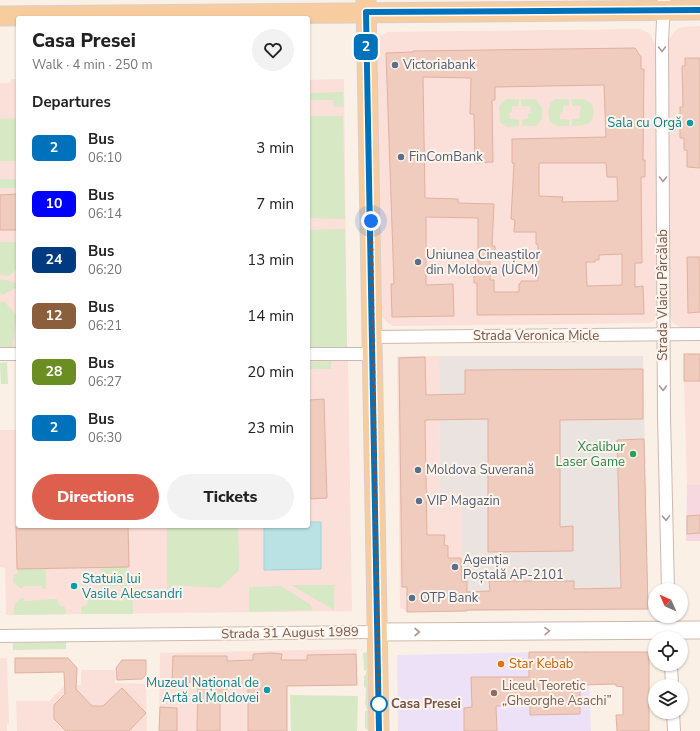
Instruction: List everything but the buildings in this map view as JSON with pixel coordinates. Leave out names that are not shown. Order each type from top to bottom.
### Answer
[{"type":"main road","points":[[0,16],[366,6],[663,5],[700,10]]},
{"type":"main road","points":[[366,6],[379,731]]},
{"type":"street","name":"Strada Vlaicu Pârcălab","points":[[663,5],[663,335],[668,583]]},
{"type":"street","name":"Strada Veronica Micle","points":[[310,354],[372,346],[700,334]]},
{"type":"street","points":[[0,354],[16,354]]},
{"type":"street","name":"Strada 31 August 1989","points":[[0,636],[669,628],[700,630]]},
{"type":"street","points":[[673,719],[674,731]]},
{"type":"shaded area","points":[[700,26],[700,327],[680,327],[672,322],[670,315],[667,47],[669,39],[677,29],[682,27]]},
{"type":"shaded area","points":[[640,29],[649,33],[656,46],[658,315],[656,320],[649,323],[393,326],[389,324],[383,318],[381,311],[378,37],[388,32]]},
{"type":"shaded area","points":[[11,79],[16,79],[16,349],[0,350],[0,83],[10,83]]},
{"type":"shaded area","points":[[344,79],[347,347],[310,347],[310,80]]},
{"type":"shaded area","points":[[700,354],[700,485],[687,485],[684,381]]},
{"type":"shaded area","points":[[397,356],[439,356],[440,492],[462,492],[462,556],[466,557],[467,611],[406,611],[400,607]]},
{"type":"shaded area","points":[[439,356],[643,356],[648,609],[467,611],[466,557],[462,556],[462,492],[440,493]]},
{"type":"shaded area","points":[[310,361],[348,361],[352,611],[6,615],[5,568],[0,567],[0,430],[16,430],[16,528],[310,528]]},
{"type":"shaded area","points":[[687,485],[700,485],[700,541],[686,541]]},
{"type":"shaded area","name":"Muzeul Național de Artă al Moldovei","points":[[357,649],[357,685],[287,686],[287,731],[159,731],[160,653]]},
{"type":"shaded area","name":"Liceul Teoretic „Gheorghe Asachi”","points":[[588,651],[591,731],[398,731],[397,655]]},
{"type":"shaded area","points":[[0,658],[7,658],[9,723],[7,724],[7,731],[0,731]]},
{"type":"shaded area","points":[[81,670],[115,670],[115,683],[146,684],[147,731],[17,731],[16,701],[49,701],[64,686],[81,685]]},
{"type":"green space","points":[[343,92],[344,106],[334,107],[333,100],[310,100],[310,93]]},
{"type":"green space","points":[[506,99],[519,99],[519,106],[512,106],[512,112],[509,113],[510,119],[519,120],[519,126],[507,127],[500,122],[499,106]]},
{"type":"green space","points":[[521,99],[536,99],[542,108],[542,119],[536,126],[522,126],[522,120],[528,119],[528,113],[531,113],[530,106],[521,106]]},
{"type":"green space","points":[[556,99],[569,99],[569,106],[563,106],[563,112],[560,113],[560,119],[569,119],[569,126],[558,126],[550,122],[550,106]]},
{"type":"green space","points":[[572,99],[584,99],[592,104],[593,115],[590,122],[583,125],[572,126],[572,119],[579,119],[581,106],[572,106]]},
{"type":"green space","points":[[310,116],[343,116],[345,219],[310,218]]},
{"type":"green space","points":[[16,118],[16,161],[0,161],[0,119]]},
{"type":"green space","points":[[0,179],[16,179],[16,188],[0,188]]},
{"type":"green space","points":[[345,229],[347,347],[310,349],[310,230]]},
{"type":"green space","points":[[0,242],[16,242],[16,269],[9,276],[0,274]]},
{"type":"green space","points":[[0,279],[16,283],[16,288],[2,295],[0,292]]},
{"type":"green space","points":[[4,301],[16,315],[12,349],[0,350],[0,303]]},
{"type":"green space","points":[[331,361],[331,369],[310,369],[310,362]]},
{"type":"green space","points":[[7,362],[8,384],[1,384],[0,363]]},
{"type":"green space","points":[[167,528],[238,528],[239,570],[220,588],[173,585],[173,588],[167,588]]},
{"type":"green space","points":[[100,567],[127,567],[127,572],[133,573],[134,580],[126,588],[123,588],[122,586],[105,586],[105,588],[101,588]]},
{"type":"green space","points":[[46,568],[46,589],[42,589],[42,586],[24,586],[21,589],[13,582],[14,574],[18,574],[18,569]]},
{"type":"green space","points":[[291,585],[334,585],[334,610]]},
{"type":"green space","points":[[281,586],[311,605],[312,610],[249,612],[249,587]]},
{"type":"green space","points":[[123,597],[133,597],[133,614],[81,614],[81,607],[87,605],[89,599],[123,601]]},
{"type":"green space","points":[[21,598],[24,598],[24,601],[57,599],[59,605],[65,607],[66,614],[14,615],[14,605]]},
{"type":"green space","points":[[66,642],[66,649],[13,650],[13,643]]},
{"type":"green space","points":[[367,652],[369,731],[365,728],[365,711],[367,711],[365,705],[366,688],[364,687],[364,676],[366,675],[366,670],[364,670],[363,653]]},
{"type":"green space","points":[[290,695],[358,696],[357,731],[291,731]]},
{"type":"water","points":[[310,522],[321,522],[321,569],[264,570],[264,528],[310,528]]},
{"type":"bus line","name":"2","points":[[379,731],[371,221],[366,12],[700,10]]},
{"type":"place","name":"Victoriabank","points":[[395,65]]},
{"type":"place","name":"Sala cu Orgă","points":[[690,123]]},
{"type":"place","name":"FinComBank","points":[[401,157]]},
{"type":"place","name":"Uniunea Cineaștilor din Moldova (UCM)","points":[[418,262]]},
{"type":"place","name":"Xcalibur Laser Game","points":[[633,454]]},
{"type":"place","name":"Moldova Suverană","points":[[418,470]]},
{"type":"place","name":"VIP Magazin","points":[[419,501]]},
{"type":"place","name":"Agenția Poștală AP-2101","points":[[455,567]]},
{"type":"place","name":"Statuia lui Vasile Alecsandri","points":[[74,586]]},
{"type":"place","name":"OTP Bank","points":[[412,598]]},
{"type":"place","name":"Star Kebab","points":[[501,664]]},
{"type":"place","name":"Muzeul Național de Artă al Moldovei","points":[[267,690]]},
{"type":"place","name":"Liceul Teoretic „Gheorghe Asachi”","points":[[494,693]]},
{"type":"place","name":"Casa Presei","points":[[379,704]]},
{"type":"route","points":[[371,221],[379,704]]}]
